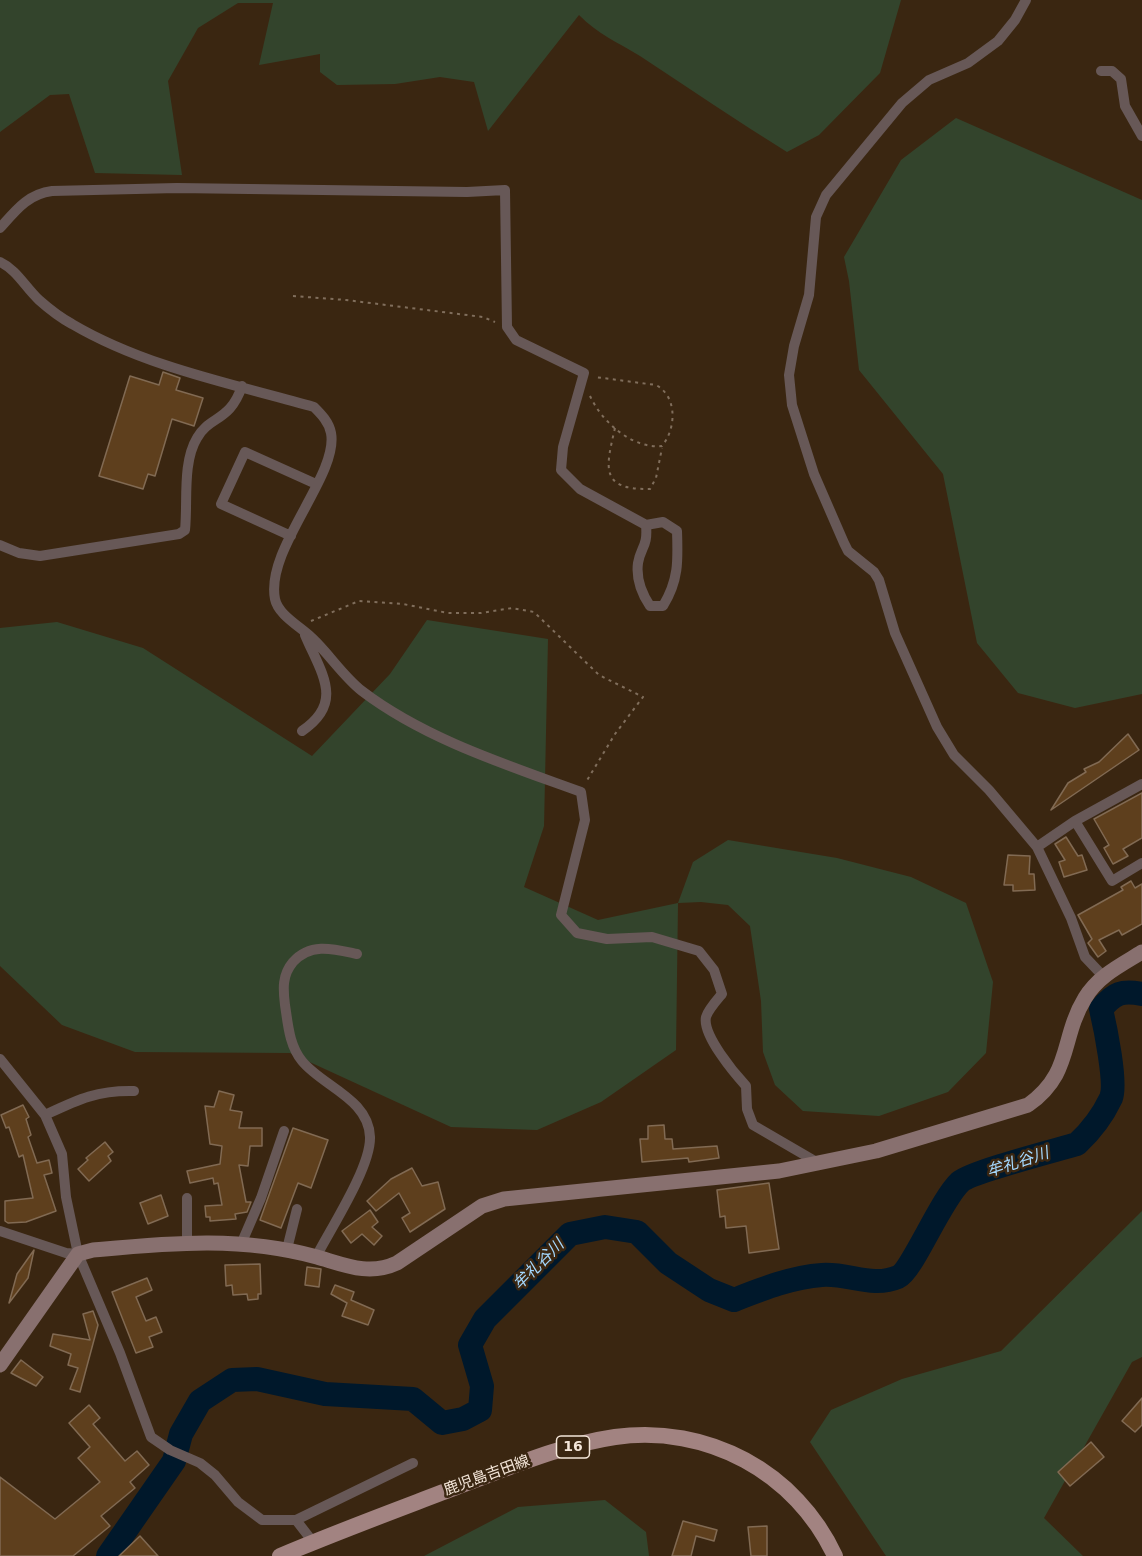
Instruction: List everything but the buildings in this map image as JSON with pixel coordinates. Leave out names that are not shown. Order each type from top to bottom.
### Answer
[{"type":"main road","name":"鹿児島吉田線","points":[[280,1556],[544,1455],[614,1437],[648,1434],[669,1435],[700,1442],[743,1457],[759,1467],[804,1507],[824,1533],[835,1556]]},
{"type":"street","points":[[1026,0],[1015,20],[998,41],[968,63],[929,80],[902,103],[826,195],[816,217],[809,295],[794,346],[789,375],[792,405],[836,527],[848,551],[874,572],[879,580],[895,633],[937,727],[954,755],[989,790],[1037,847],[1071,918],[1085,957],[1103,976]]},
{"type":"street","points":[[1101,71],[1112,71],[1121,79],[1125,106],[1142,136]]},
{"type":"street","points":[[0,228],[20,204],[37,193],[52,191],[177,188],[467,192],[505,190],[507,327],[516,340],[584,373],[563,447],[561,470],[580,489],[646,525],[663,522],[677,531],[678,561],[674,589],[663,606],[650,606],[641,593],[638,563],[648,541],[646,525]]},
{"type":"street","points":[[0,262],[11,267],[39,300],[70,324],[118,348],[314,406],[326,419],[332,434],[327,460],[291,536],[274,582],[275,600],[282,612],[301,628],[363,691],[418,726],[581,792],[585,820],[561,915],[577,933],[607,939],[652,937],[699,951],[714,970],[722,994],[706,1016],[706,1029],[732,1071],[746,1086],[747,1109],[753,1125],[820,1164]]},
{"type":"street","points":[[0,545],[19,553],[40,556],[179,534],[185,530],[188,470],[196,439],[203,430],[229,412],[237,401],[242,386]]},
{"type":"street","points":[[291,536],[220,504],[245,452],[316,483]]},
{"type":"street","points":[[301,628],[326,686],[327,702],[324,712],[302,731]]},
{"type":"street","points":[[1037,847],[1076,821],[1142,784]]},
{"type":"street","points":[[1076,821],[1112,881],[1142,863]]},
{"type":"street","points":[[316,1257],[366,1161],[370,1137],[368,1124],[360,1111],[303,1062],[292,1045],[283,990],[286,970],[310,950],[329,948],[357,954]]},
{"type":"street","points":[[0,1231],[66,1253],[78,1254],[93,1250],[187,1242],[242,1242],[286,1249],[357,1269],[384,1269],[397,1263],[482,1206],[504,1198],[779,1171],[876,1151],[1028,1105],[1044,1093],[1060,1070],[1076,1014],[1085,997],[1103,976],[1142,952]]},
{"type":"street","points":[[0,1059],[45,1115],[62,1154],[66,1197],[78,1254],[120,1353],[151,1437],[215,1474],[238,1502],[262,1520],[296,1520],[413,1463]]},
{"type":"street","points":[[45,1115],[89,1094],[110,1090],[134,1091]]},
{"type":"street","points":[[242,1242],[261,1198],[284,1131]]},
{"type":"street","points":[[187,1198],[187,1242]]},
{"type":"street","points":[[286,1249],[297,1209]]},
{"type":"street","points":[[0,1365],[78,1254]]},
{"type":"street","points":[[296,1520],[313,1542]]},
{"type":"path","points":[[293,296],[346,300],[483,317],[507,327]]},
{"type":"path","points":[[584,373],[596,377],[656,385],[664,390],[672,403],[669,437],[662,446],[656,478],[650,489],[620,486],[610,477],[606,465],[615,428]]},
{"type":"path","points":[[580,384],[598,412],[615,428],[636,441],[653,447],[662,446]]},
{"type":"path","points":[[301,628],[359,601],[403,604],[448,613],[481,613],[512,608],[534,612],[599,675],[643,697],[600,756],[581,792]]},
{"type":"green space","points":[[0,0],[901,0],[880,73],[819,135],[787,152],[601,33],[579,15],[488,131],[474,82],[440,77],[395,84],[337,85],[320,72],[320,54],[259,65],[273,3],[238,3],[198,28],[168,81],[182,175],[95,173],[69,94],[50,95],[0,132]]},
{"type":"green space","points":[[956,118],[1142,200],[1142,694],[1075,708],[1018,693],[977,643],[943,474],[859,370],[844,257],[901,160]]},
{"type":"green space","points":[[427,620],[548,639],[544,826],[524,887],[598,920],[678,903],[676,1050],[601,1102],[537,1130],[451,1127],[290,1053],[135,1052],[62,1025],[0,966],[0,628],[57,622],[143,648],[312,756],[390,674]]},
{"type":"green space","points":[[728,840],[837,858],[911,877],[966,903],[993,982],[986,1053],[948,1092],[879,1116],[803,1111],[775,1085],[763,1052],[761,1001],[750,926],[728,905],[701,902],[678,903],[693,862]]},
{"type":"green space","points":[[1142,1211],[1142,1357],[1132,1362],[1044,1518],[1083,1556],[886,1556],[810,1442],[831,1410],[902,1379],[1001,1351]]},
{"type":"green space","points":[[605,1500],[646,1532],[649,1556],[424,1556],[518,1507]]},
{"type":"waterway","name":"牟礼谷川","points":[[108,1556],[174,1461],[181,1434],[200,1401],[232,1380],[257,1379],[325,1394],[413,1399],[442,1423],[463,1419],[480,1410],[482,1386],[470,1345],[485,1319],[570,1234],[605,1227],[637,1232],[668,1263],[709,1290],[734,1300],[777,1284],[811,1276],[832,1275],[870,1281],[898,1277],[911,1262],[944,1204],[960,1182],[997,1167],[1077,1144],[1087,1134],[1104,1111],[1112,1091],[1110,1055],[1101,1009],[1110,999],[1119,994],[1129,992],[1142,994]]}]
